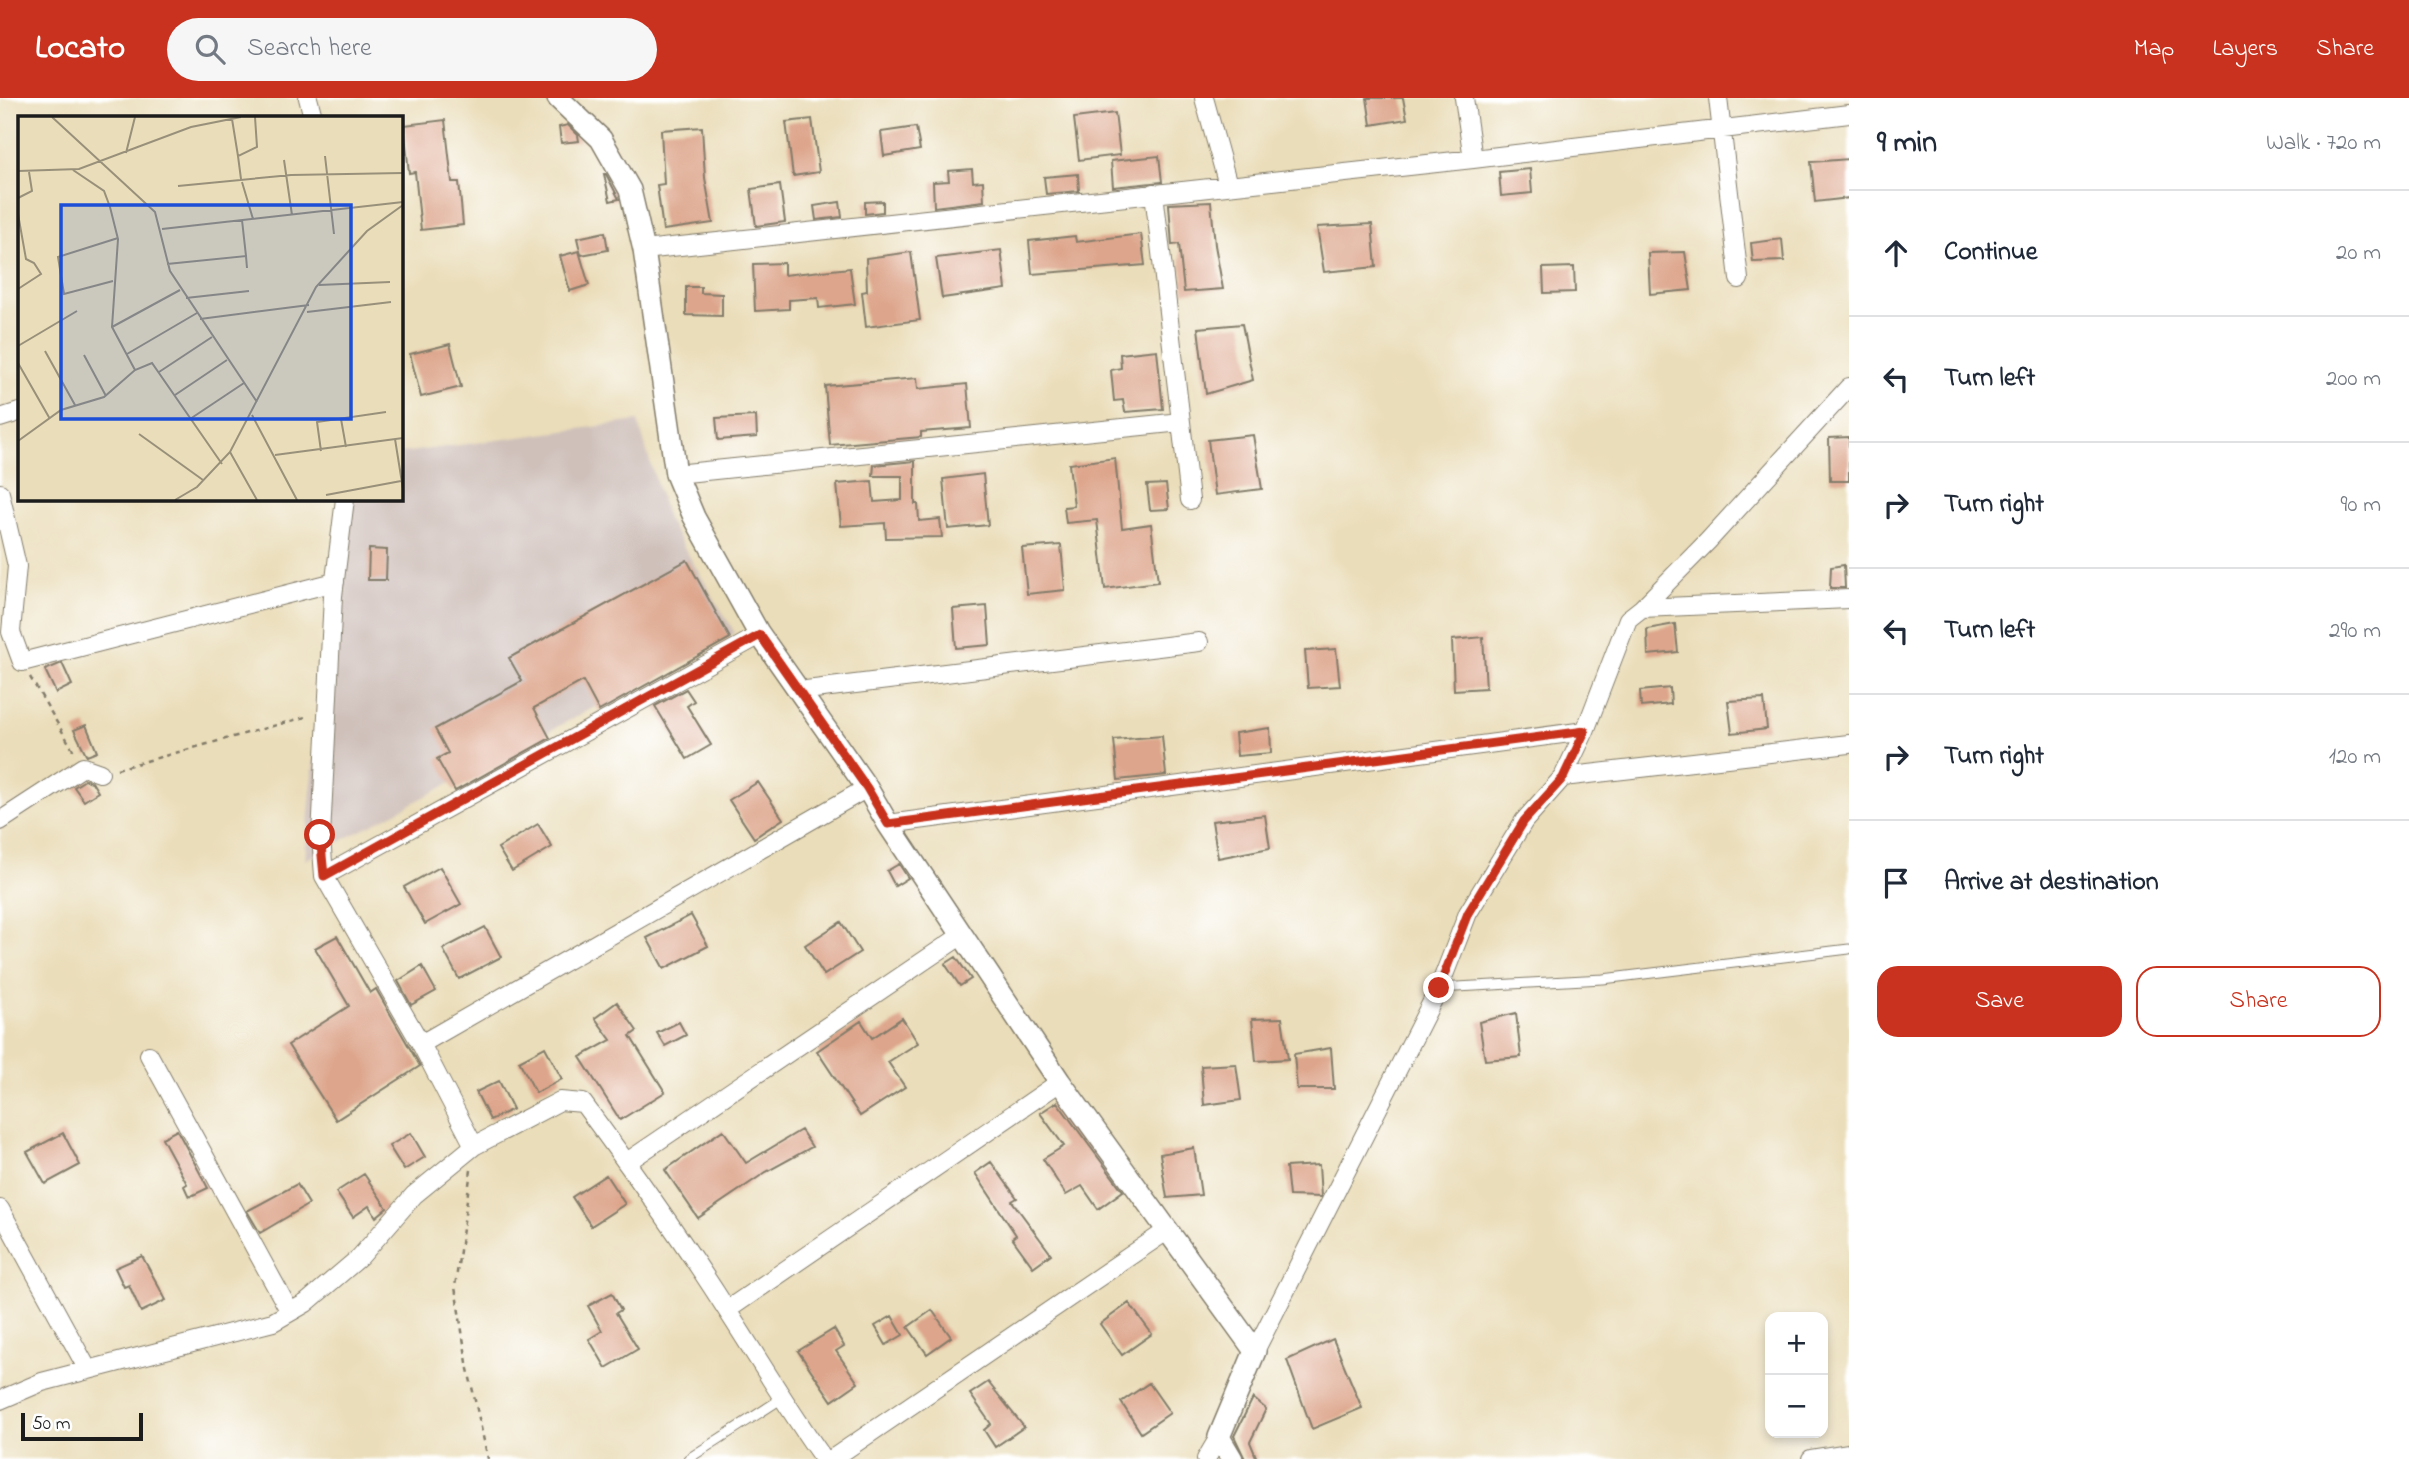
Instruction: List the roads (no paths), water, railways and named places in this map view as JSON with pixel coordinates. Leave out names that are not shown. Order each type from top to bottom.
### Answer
[{"type":"street","points":[[308,98],[313,116]]},
{"type":"street","points":[[558,98],[601,139],[630,190],[644,250],[676,474],[694,517],[760,635],[867,788],[888,824],[1060,1082],[1255,1351]]},
{"type":"street","points":[[1204,98],[1228,185]]},
{"type":"street","points":[[1464,98],[1473,159]]},
{"type":"street","points":[[1718,98],[1739,279]]},
{"type":"street","points":[[644,250],[1473,159],[1849,114]]},
{"type":"street","points":[[1154,193],[1190,500]]},
{"type":"street","points":[[1206,1459],[1219,1437],[1255,1351],[1439,988],[1468,913],[1524,821],[1563,778],[1585,731],[1628,619],[1642,608],[1849,387]]},
{"type":"street","points":[[0,418],[18,412]]},
{"type":"street","points":[[676,474],[1181,422]]},
{"type":"street","points":[[1,497],[17,566],[11,632],[22,662],[335,582]]},
{"type":"street","points":[[345,500],[335,582],[320,835],[324,876],[421,1044],[474,1146]]},
{"type":"street","points":[[1642,608],[1849,599]]},
{"type":"street","points":[[324,876],[760,635]]},
{"type":"street","points":[[798,691],[1199,642]]},
{"type":"street","points":[[888,824],[1585,731]]},
{"type":"street","points":[[1563,778],[1849,744]]},
{"type":"street","points":[[0,821],[91,770]]},
{"type":"street","points":[[421,1044],[867,788]]},
{"type":"street","points":[[626,1162],[962,935]]},
{"type":"street","points":[[149,1055],[290,1312]]},
{"type":"street","points":[[727,1310],[1060,1082]]},
{"type":"street","points":[[0,1400],[42,1382],[273,1322],[306,1303],[360,1257],[414,1195],[474,1146],[561,1101],[583,1103],[727,1310],[781,1399],[824,1459]]},
{"type":"street","points":[[0,1209],[88,1370]]},
{"type":"street","points":[[832,1459],[1168,1230]]},
{"type":"street","points":[[1219,1437],[1232,1459]]},
{"type":"street","points":[[1811,1459],[1849,1453]]},
{"type":"lane","points":[[1439,988],[1603,979],[1849,949]]},
{"type":"lane","points":[[688,1459],[781,1399]]}]
